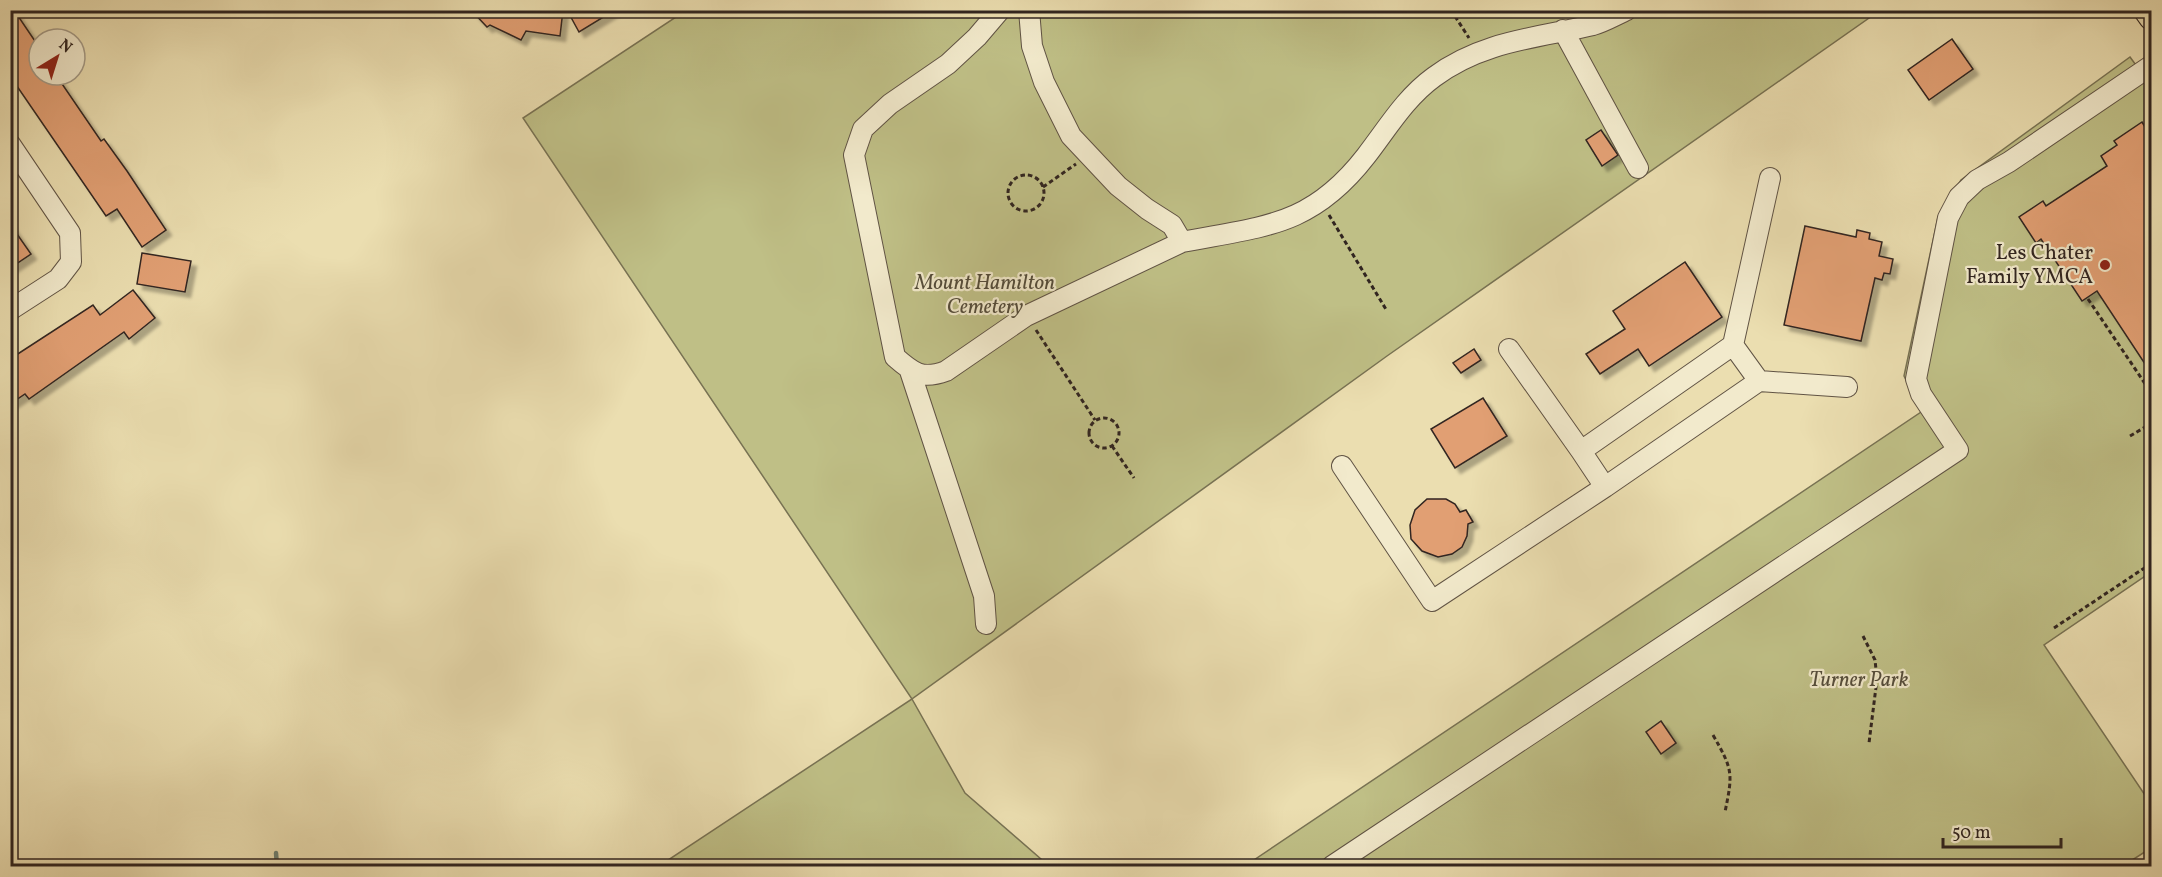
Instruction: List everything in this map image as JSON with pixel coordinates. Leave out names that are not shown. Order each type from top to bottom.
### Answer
[{"type":"main road","points":[[2147,10],[2151,17]]},
{"type":"street","points":[[986,624],[984,596],[910,371],[895,357],[854,155],[863,129],[891,104],[948,64],[977,37],[1000,10]]},
{"type":"street","points":[[1029,10],[1032,46],[1044,82],[1071,136],[1125,192],[1172,225],[1182,242]]},
{"type":"street","points":[[910,371],[931,376],[946,371],[1026,316],[1182,242],[1284,222],[1321,203],[1352,175],[1394,116],[1434,77],[1478,52],[1501,43],[1595,24],[1627,10]]},
{"type":"street","points":[[1563,30],[1638,168]]},
{"type":"street","points":[[1332,867],[1958,450],[1921,394],[1916,379],[1952,211],[1959,197],[1977,180],[2009,162],[2151,65]]},
{"type":"street","points":[[10,144],[70,233],[71,262],[58,279],[10,310]]},
{"type":"street","points":[[1581,452],[1733,345],[1770,178]]},
{"type":"street","points":[[1733,345],[1759,381]]},
{"type":"street","points":[[1509,349],[1605,487]]},
{"type":"street","points":[[1342,466],[1432,601],[1605,487],[1759,381],[1846,387]]},
{"type":"path","points":[[1451,10],[1478,52]]},
{"type":"path","points":[[1043,187],[1087,155]]},
{"type":"path","points":[[1020,176],[1036,178],[1043,187],[1043,199],[1035,209],[1023,211],[1012,205],[1009,200],[1008,188],[1020,176]]},
{"type":"path","points":[[1321,203],[1387,311]]},
{"type":"path","points":[[2088,298],[2151,394]]},
{"type":"path","points":[[1026,316],[1095,420]]},
{"type":"path","points":[[1105,418],[1117,425],[1120,434],[1113,446],[1102,449],[1090,440],[1089,429],[1095,420],[1105,418]]},
{"type":"path","points":[[2130,436],[2151,423]]},
{"type":"path","points":[[1113,446],[1134,477]]},
{"type":"path","points":[[2054,628],[2151,565]]},
{"type":"path","points":[[1863,636],[1875,660],[1877,679],[1869,743]]},
{"type":"path","points":[[1713,735],[1729,762],[1732,777],[1725,812]]},
{"type":"green space","name":"Mount Hamilton Cemetery","points":[[685,11],[1879,11],[1387,356],[912,699],[523,118]]},
{"type":"green space","name":"Turner Park","points":[[2130,57],[2152,87],[2151,572],[2044,645],[2151,804],[2151,848],[2123,866],[1245,866],[1921,412],[1904,376],[1938,217],[1961,180]]},
{"type":"green space","points":[[912,699],[965,793],[1049,866],[659,866]]},
{"type":"building","points":[[10,10],[14,10],[27,29],[27,87],[64,87],[101,141],[104,139],[127,171],[166,230],[142,247],[117,209],[106,216],[10,76]]},
{"type":"building","points":[[471,10],[563,10],[560,36],[526,31],[521,40],[490,25],[487,27]]},
{"type":"building","points":[[567,10],[615,10],[579,32]]},
{"type":"building","points":[[1952,39],[1973,69],[1929,100],[1908,70]]},
{"type":"building","name":"Les Chater Family YMCA","points":[[2142,122],[2151,137],[2147,140],[2151,148],[2151,373],[2097,291],[2082,301],[2041,239],[2036,243],[2019,217],[2043,201],[2046,206],[2107,166],[2101,156],[2117,145],[2114,141]]},
{"type":"building","points":[[1601,130],[1618,155],[1602,166],[1586,140]]},
{"type":"building","points":[[10,224],[31,254],[10,268]]},
{"type":"building","points":[[1805,226],[1856,237],[1857,230],[1870,233],[1869,239],[1882,242],[1879,256],[1893,259],[1890,274],[1884,273],[1882,280],[1875,278],[1861,341],[1784,325]]},
{"type":"building","points":[[142,253],[191,261],[185,292],[137,284]]},
{"type":"building","points":[[1685,262],[1722,317],[1649,366],[1638,349],[1600,374],[1586,354],[1625,329],[1613,311]]},
{"type":"building","points":[[133,290],[155,318],[129,339],[124,332],[29,399],[25,394],[10,404],[10,359],[93,305],[100,315]]},
{"type":"building","points":[[1474,349],[1481,360],[1461,373],[1453,363]]},
{"type":"building","points":[[1483,398],[1507,436],[1455,468],[1431,429]]},
{"type":"building","points":[[1427,499],[1446,499],[1455,504],[1460,512],[1466,510],[1473,522],[1468,524],[1467,536],[1462,547],[1452,554],[1438,557],[1422,551],[1411,539],[1410,525],[1415,510]]},
{"type":"building","points":[[1661,721],[1676,743],[1661,754],[1646,732]]},
{"type":"waterway","points":[[276,853],[277,866]]},
{"type":"place","name":"Les Chater Family YMCA","points":[[2105,265]]}]
